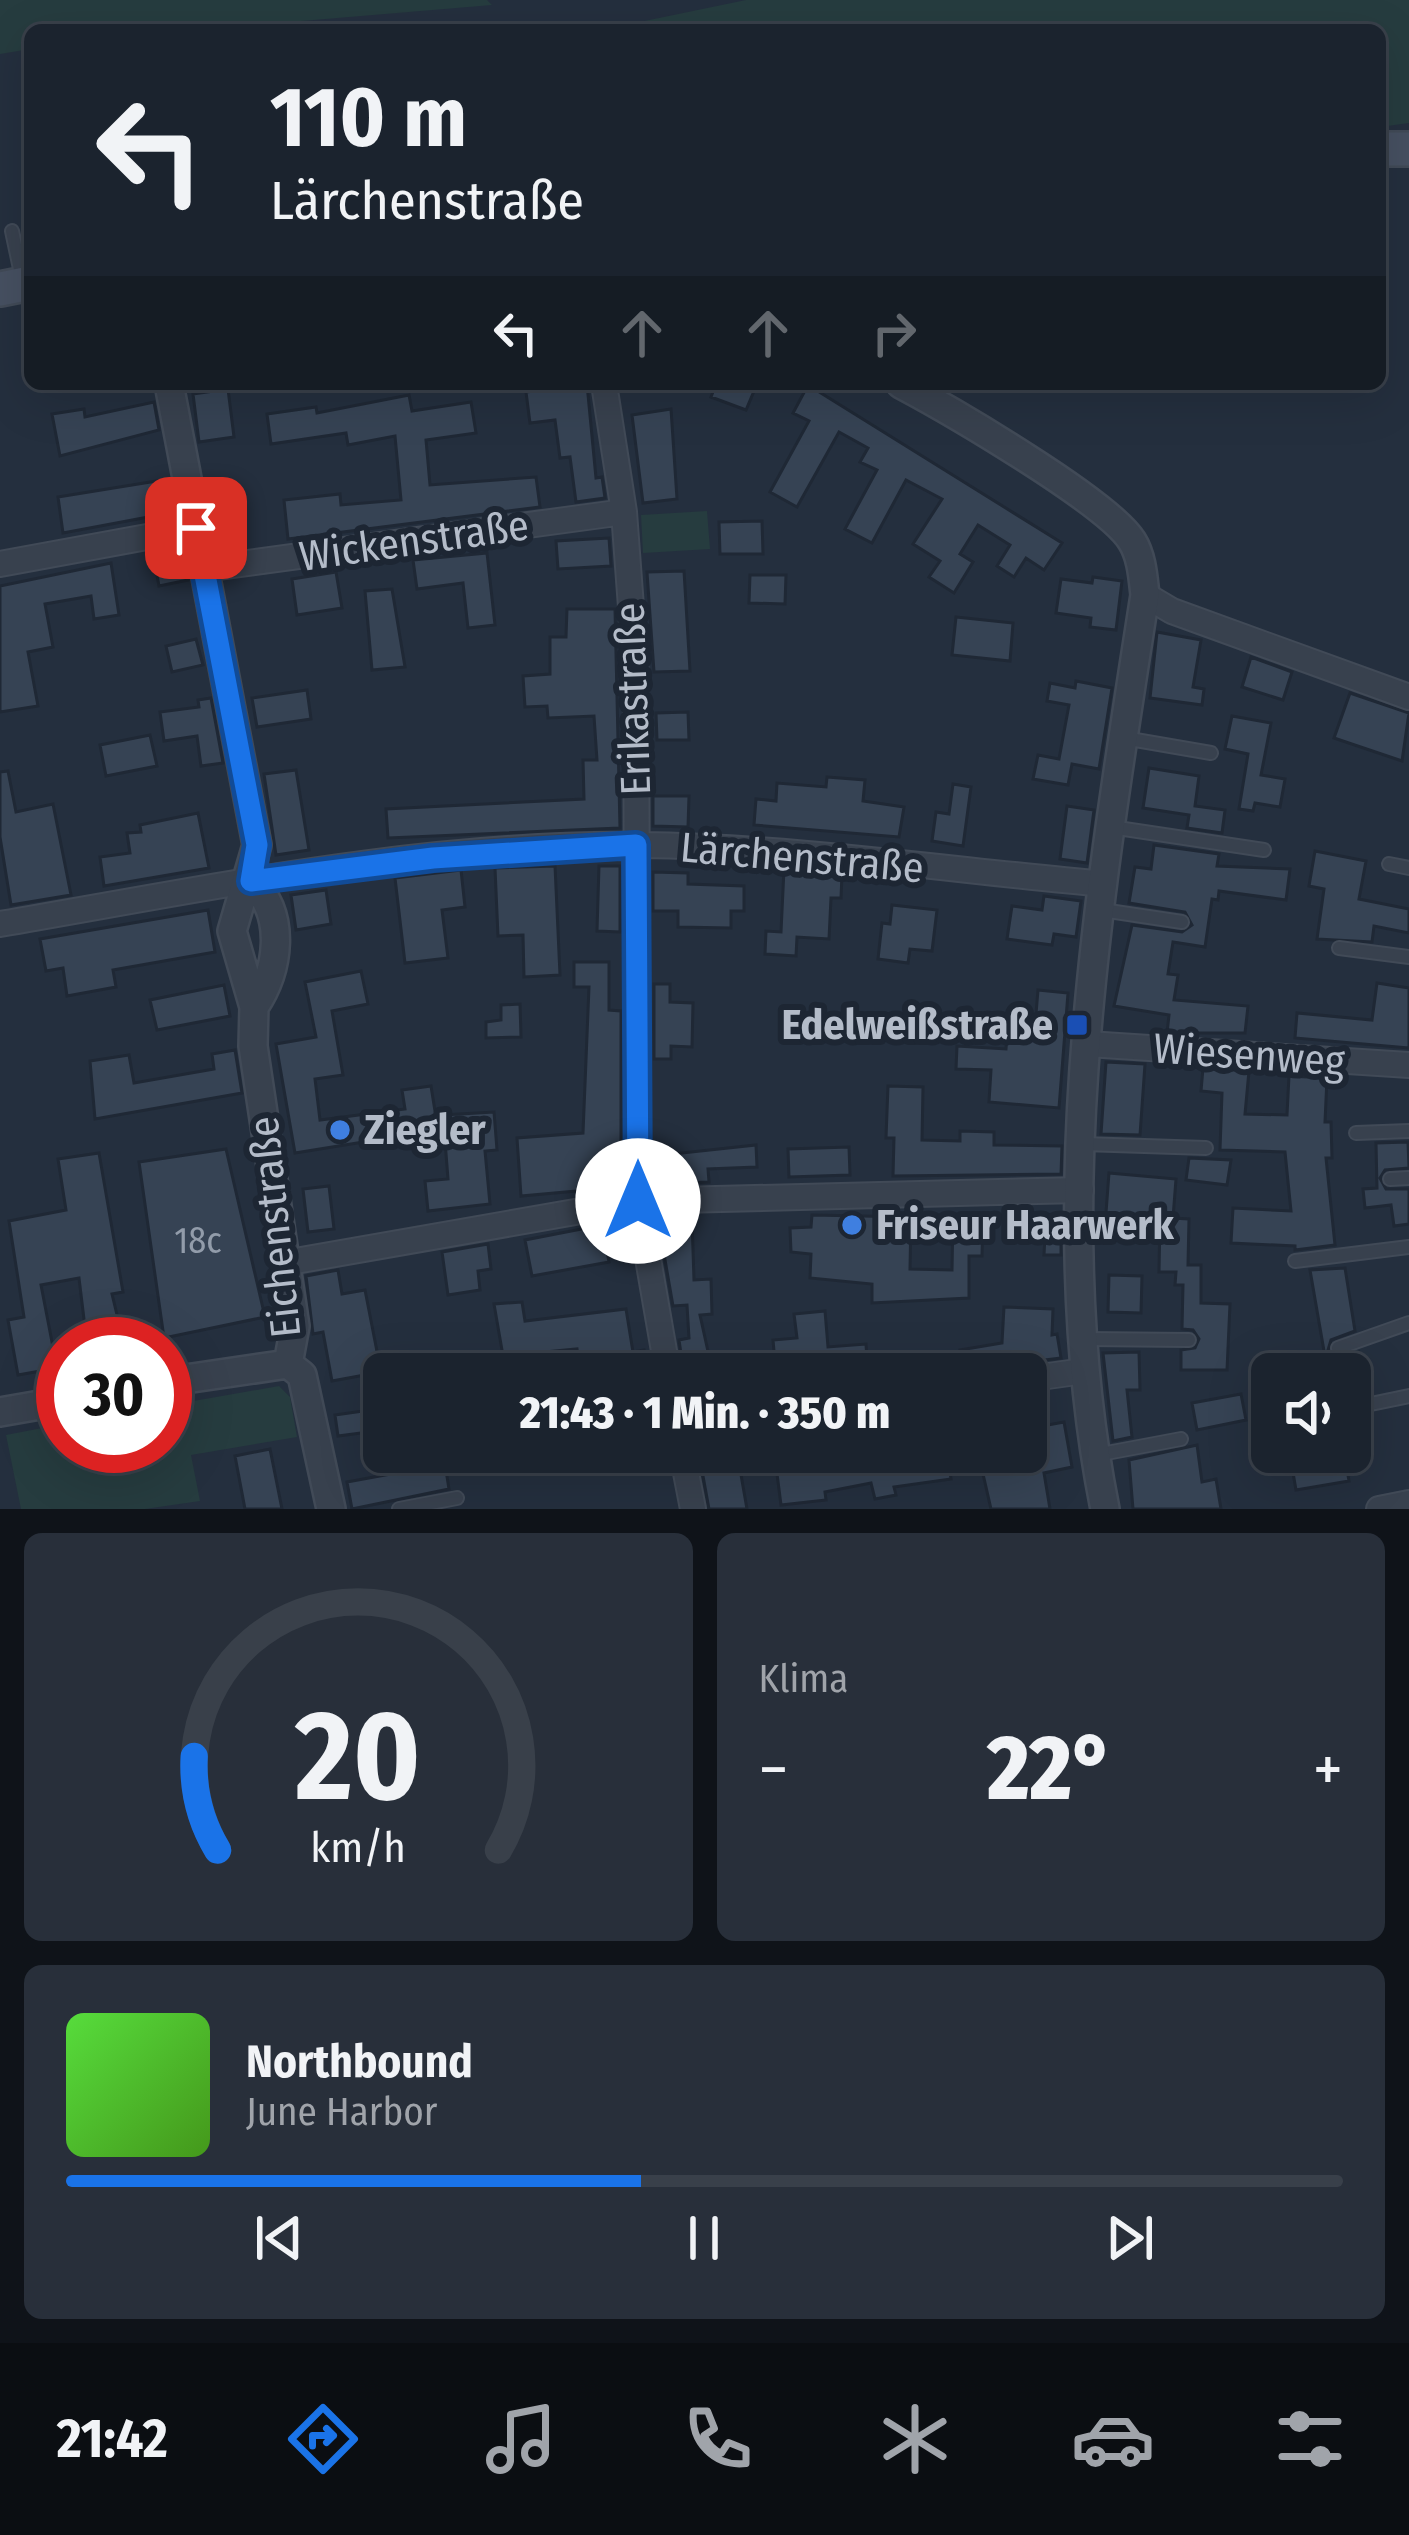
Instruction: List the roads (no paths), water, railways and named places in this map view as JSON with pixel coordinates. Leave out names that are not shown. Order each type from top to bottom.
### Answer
[{"type":"street","name":"Eichenstraße","points":[[170,390],[257,845],[251,881],[238,898],[232,932],[254,1007],[253,1046],[295,1326],[288,1364],[302,1375],[332,1509]]},
{"type":"street","name":"Erikastraße","points":[[605,390],[624,512],[636,672],[638,1201],[664,1353]]},
{"type":"street","points":[[912,390],[1028,460],[1131,539],[1145,596],[1103,897],[1083,1144],[1084,1371],[1105,1509]]},
{"type":"street","name":"Wickenstraße","points":[[204,569],[624,512]]},
{"type":"street","points":[[0,564],[196,528]]},
{"type":"street","points":[[1145,596],[1172,611],[1409,697]]},
{"type":"street","name":"Lärchenstraße","points":[[0,921],[433,858],[636,845],[1103,897]]},
{"type":"street","name":"Eichenstraße","points":[[251,881],[273,912],[275,951],[269,984],[254,1007]]},
{"type":"street","name":"Wiesenweg","points":[[1088,1044],[1409,1065]]},
{"type":"street","points":[[284,1263],[638,1201],[1081,1190]]},
{"type":"street","points":[[192,1378],[288,1364]]},
{"type":"street","points":[[1047,1376],[1084,1371]]},
{"type":"street","points":[[0,1412],[36,1406]]},
{"type":"street","points":[[686,1473],[693,1509]]},
{"type":"street","points":[[1379,1509],[1409,1503]]},
{"type":"lane","points":[[12,231],[18,286]]},
{"type":"lane","points":[[1123,738],[1211,753]]},
{"type":"lane","points":[[1111,827],[1264,850]]},
{"type":"lane","points":[[1389,864],[1409,868]]},
{"type":"lane","points":[[1103,897],[1182,922]]},
{"type":"lane","points":[[1339,948],[1409,957]]},
{"type":"lane","points":[[1356,1133],[1409,1131]]},
{"type":"lane","points":[[1083,1144],[1206,1148]]},
{"type":"lane","points":[[1390,1179],[1409,1178]]},
{"type":"lane","points":[[1295,1261],[1409,1246]]},
{"type":"lane","points":[[1338,1348],[1409,1323]]},
{"type":"lane","points":[[1084,1339],[1190,1340]]},
{"type":"lane","points":[[1371,1404],[1409,1396]]},
{"type":"lane","points":[[1095,1455],[1181,1439]]},
{"type":"lane","points":[[399,1509],[457,1498]]},
{"type":"place","name":"Edelweißstraße","points":[[1077,1025]]},
{"type":"place","name":"Ziegler","points":[[340,1130]]},
{"type":"place","name":"Friseur Haarwerk","points":[[852,1225]]}]
